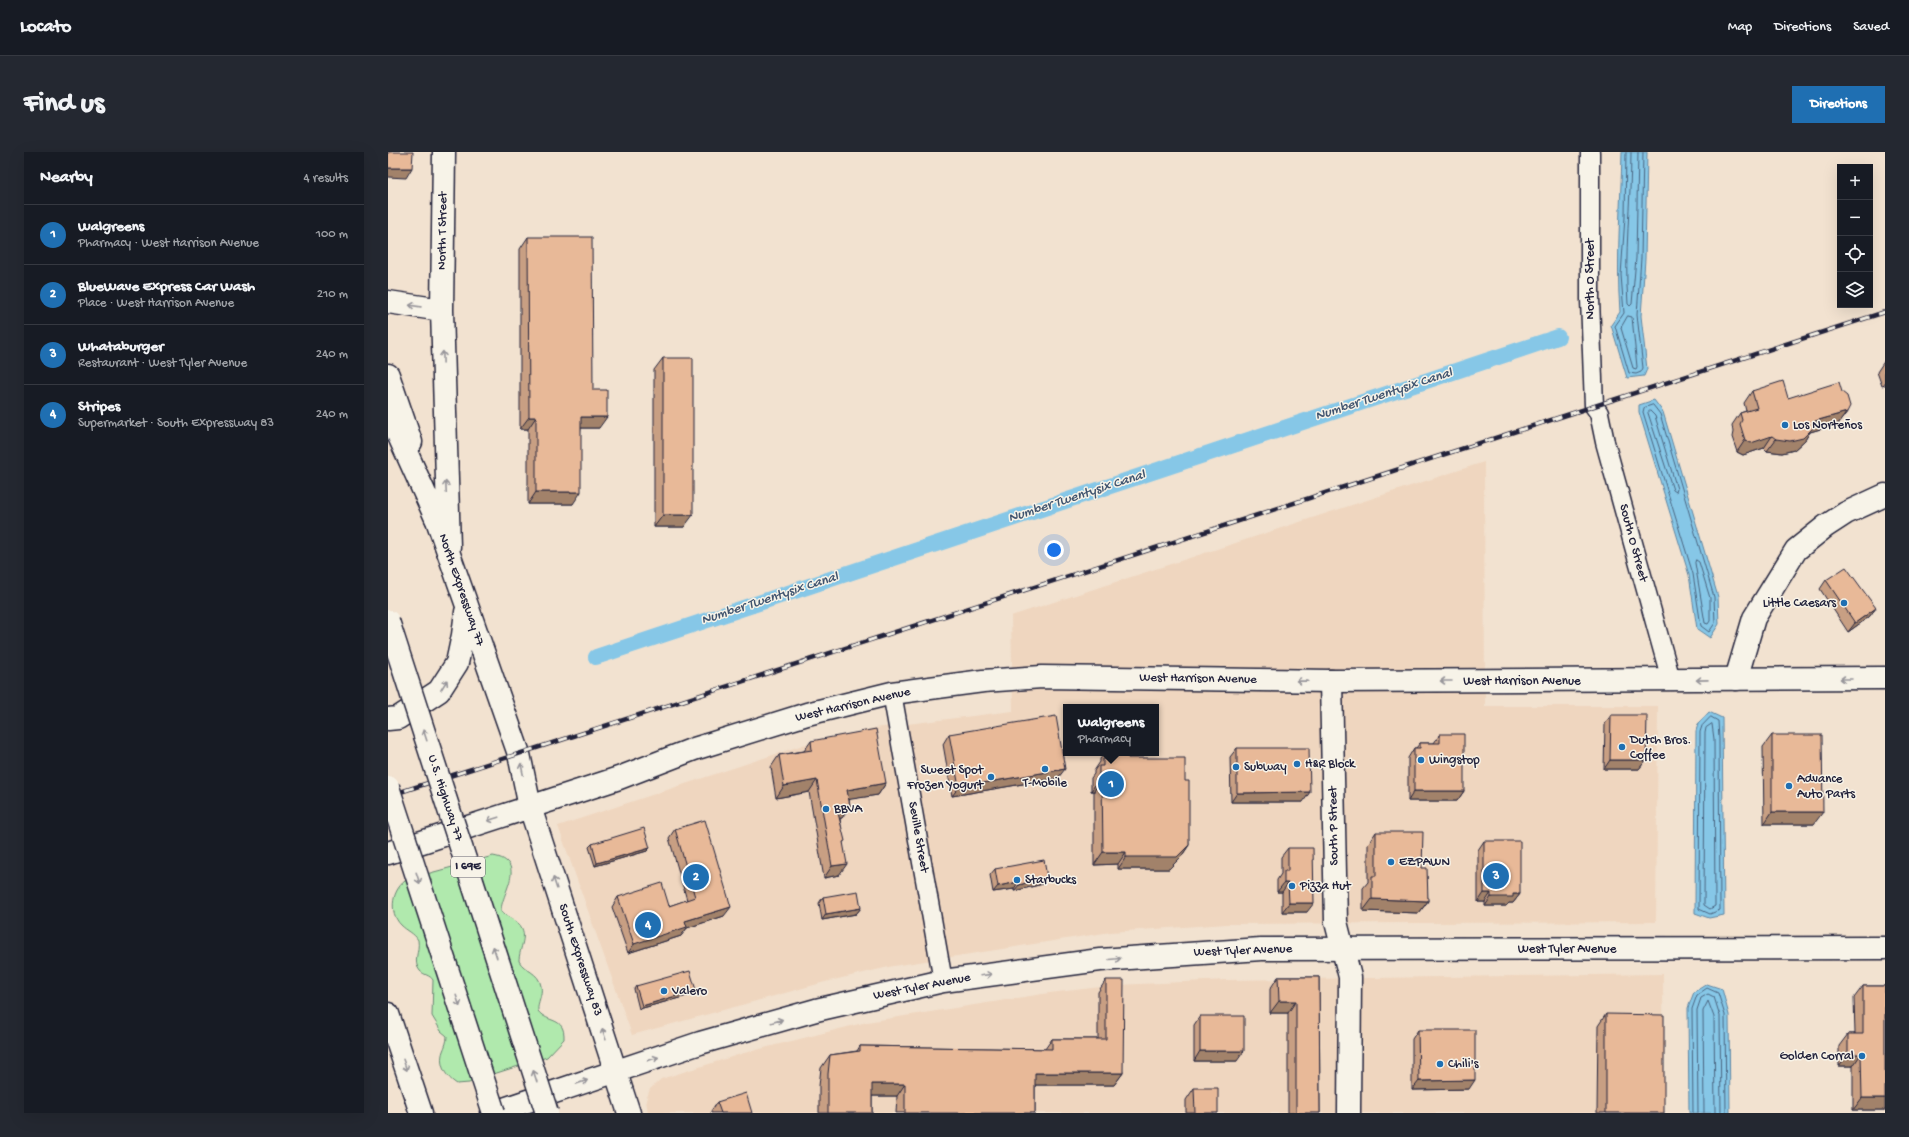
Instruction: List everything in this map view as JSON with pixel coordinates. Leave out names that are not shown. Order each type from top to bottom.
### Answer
[{"type":"main road","name":"North T Street","points":[[444,152],[442,310],[446,484],[450,554]]},
{"type":"main road","points":[[388,302],[442,310]]},
{"type":"main road","name":"North Expressway 77","points":[[388,375],[436,518],[450,554],[466,606],[519,754],[530,807]]},
{"type":"main road","points":[[388,412],[436,518]]},
{"type":"main road","points":[[1736,679],[1754,618],[1796,550],[1832,522],[1856,508],[1885,496]]},
{"type":"main road","points":[[388,719],[398,718],[440,691],[457,663],[464,636],[466,606]]},
{"type":"main road","name":"U.S. Highway 77","points":[[388,621],[547,1113]]},
{"type":"main road","name":"West Harrison Avenue","points":[[388,853],[619,778],[702,747],[808,714],[892,693],[984,681],[1042,677],[1331,681],[1885,678]]},
{"type":"main road","name":"South P Street","points":[[1331,681],[1336,922],[1350,976],[1349,1113]]},
{"type":"main road","points":[[388,787],[493,1113]]},
{"type":"main road","name":"South Expressway 83","points":[[530,807],[629,1113]]},
{"type":"main road","name":"West Tyler Avenue","points":[[493,1113],[700,1043],[816,1010],[943,981],[1100,960],[1261,950],[1885,948]]},
{"type":"main road","points":[[388,1014],[421,1113]]},
{"type":"street","name":"North O Street","points":[[1590,152],[1590,298],[1594,406]]},
{"type":"street","name":"South O Street","points":[[1594,406],[1599,413],[1605,442],[1671,680]]},
{"type":"street","name":"Seville Street","points":[[892,693],[943,981]]},
{"type":"shaded area","points":[[1484,462],[1485,706],[1658,706],[1656,922],[1227,924],[1111,932],[893,966],[825,982],[632,1035],[558,826],[806,744],[875,728],[1013,711],[1011,616]]},
{"type":"shaded area","points":[[1663,974],[1664,1113],[648,1113],[646,1100],[650,1089],[661,1079],[744,1053],[867,1022],[1049,993],[1118,985],[1227,980]]},
{"type":"green space","points":[[493,856],[504,859],[509,865],[511,872],[510,880],[501,912],[517,922],[522,928],[523,942],[519,961],[540,981],[541,992],[538,1011],[546,1018],[559,1023],[564,1032],[564,1039],[547,1057],[469,1083],[457,1084],[449,1078],[442,1066],[442,1056],[447,1036],[441,1031],[432,1016],[433,980],[420,971],[418,967],[416,960],[418,940],[397,920],[394,914],[394,900],[398,888],[408,879]]},
{"type":"water","points":[[1622,152],[1647,152],[1645,259],[1641,316],[1647,369],[1644,376],[1627,378],[1611,325],[1620,312],[1619,252]]},
{"type":"water","points":[[1654,400],[1663,412],[1718,597],[1719,624],[1710,638],[1697,629],[1689,575],[1639,412],[1639,405]]},
{"type":"water","points":[[1709,712],[1722,718],[1724,915],[1709,918],[1695,913],[1696,731],[1698,724]]},
{"type":"water","points":[[1707,984],[1722,989],[1729,1015],[1730,1113],[1689,1113],[1688,1008],[1694,992]]},
{"type":"building","points":[[388,152],[413,152],[412,168],[388,168]]},
{"type":"building","points":[[528,237],[592,237],[593,390],[607,390],[607,417],[581,417],[581,492],[536,492],[536,417],[529,417]]},
{"type":"building","points":[[663,358],[693,358],[693,515],[663,515]]},
{"type":"building","name":"Los Norteños","points":[[1783,381],[1788,398],[1839,382],[1842,392],[1847,396],[1850,406],[1847,412],[1815,421],[1813,428],[1803,438],[1790,441],[1776,439],[1772,436],[1751,443],[1745,440],[1740,424],[1742,420],[1740,413],[1757,408],[1752,391]]},
{"type":"building","points":[[1846,567],[1876,608],[1855,623],[1826,580]]},
{"type":"building","name":"Dutch Bros. Coffee","points":[[1611,715],[1647,715],[1646,760],[1610,760]]},
{"type":"building","points":[[1056,716],[1065,769],[959,787],[949,734]]},
{"type":"building","points":[[876,729],[886,783],[847,790],[850,806],[837,809],[845,841],[843,842],[847,864],[832,866],[817,780],[784,786],[779,755],[812,750],[811,741]]},
{"type":"building","points":[[1440,734],[1464,734],[1464,791],[1414,791],[1414,748],[1420,748],[1420,743],[1440,743]]},
{"type":"building","name":"Advance Auto Parts","points":[[1772,735],[1822,735],[1823,812],[1772,812]]},
{"type":"building","points":[[1237,748],[1309,748],[1310,792],[1237,793]]},
{"type":"building","points":[[1109,756],[1128,756],[1128,758],[1185,758],[1185,781],[1189,781],[1189,845],[1177,857],[1126,857],[1126,852],[1103,852],[1102,779],[1099,779],[1099,766],[1103,766],[1103,759],[1109,759]]},
{"type":"building","points":[[705,820],[731,907],[685,921],[687,927],[634,944],[618,897],[662,883],[669,906],[695,897],[675,829]]},
{"type":"building","points":[[644,828],[650,848],[597,863],[592,844]]},
{"type":"building","name":"EZPAWN","points":[[1376,832],[1423,832],[1422,868],[1427,868],[1428,901],[1372,899],[1372,876],[1376,876]]},
{"type":"building","points":[[1484,841],[1520,841],[1520,894],[1513,894],[1513,897],[1491,897],[1491,893],[1484,893]]},
{"type":"building","name":"Pizza Hut","points":[[1288,848],[1313,848],[1314,903],[1289,903],[1288,883],[1284,883],[1284,871],[1288,871]]},
{"type":"building","name":"Starbucks","points":[[1044,860],[1047,877],[1019,885],[1018,882],[998,886],[995,869]]},
{"type":"building","points":[[858,891],[861,908],[826,914],[823,897]]},
{"type":"building","name":"Valero","points":[[690,971],[696,990],[642,1006],[636,986]]},
{"type":"building","points":[[1278,977],[1319,977],[1320,1113],[1296,1113],[1296,1001],[1279,1001]]},
{"type":"building","points":[[1106,980],[1124,980],[1123,1073],[1035,1073],[1035,1113],[905,1113],[905,1084],[872,1084],[872,1113],[828,1113],[828,1074],[830,1055],[860,1051],[860,1046],[1052,1049],[1052,1039],[1106,1039]]},
{"type":"building","name":"Golden Corral","points":[[1863,986],[1885,986],[1885,1098],[1862,1098],[1861,1054],[1848,1054],[1848,1034],[1863,1034]]},
{"type":"building","points":[[1606,1014],[1664,1015],[1664,1113],[1606,1113]]},
{"type":"building","points":[[1200,1016],[1244,1016],[1244,1051],[1200,1051]]},
{"type":"building","name":"Chili's","points":[[1418,1030],[1475,1030],[1475,1080],[1419,1081]]},
{"type":"building","points":[[1194,1088],[1218,1088],[1218,1113],[1195,1113]]},
{"type":"building","points":[[746,1093],[752,1113],[721,1113],[717,1102]]},
{"type":"waterway","name":"Number Twentysix Canal","points":[[596,657],[1558,337]]},
{"type":"railway","points":[[388,796],[1885,312]]},
{"type":"place","name":"Los Norteños","points":[[1785,425]]},
{"type":"place","name":"Little Caesars","points":[[1844,603]]},
{"type":"place","name":"Dutch Bros. Coffee","points":[[1622,747]]},
{"type":"place","name":"Wingstop","points":[[1421,760]]},
{"type":"place","name":"H&R Block","points":[[1297,764]]},
{"type":"place","name":"Subway","points":[[1236,767]]},
{"type":"place","name":"T-Mobile","points":[[1045,769]]},
{"type":"place","name":"Sweet Spot Frozen Yogurt","points":[[991,777]]},
{"type":"place","name":"Walgreens","points":[[1111,784]]},
{"type":"place","name":"Advance Auto Parts","points":[[1789,786]]},
{"type":"place","name":"BBVA","points":[[826,809]]},
{"type":"place","name":"EZPAWN","points":[[1391,862]]},
{"type":"place","name":"Whataburger","points":[[1496,876]]},
{"type":"place","name":"BlueWave Express Car Wash","points":[[696,877]]},
{"type":"place","name":"Starbucks","points":[[1017,880]]},
{"type":"place","name":"Pizza Hut","points":[[1292,886]]},
{"type":"place","name":"Stripes","points":[[648,925]]},
{"type":"place","name":"Valero","points":[[664,991]]},
{"type":"place","name":"Golden Corral","points":[[1862,1056]]},
{"type":"place","name":"Chili's","points":[[1440,1064]]}]
